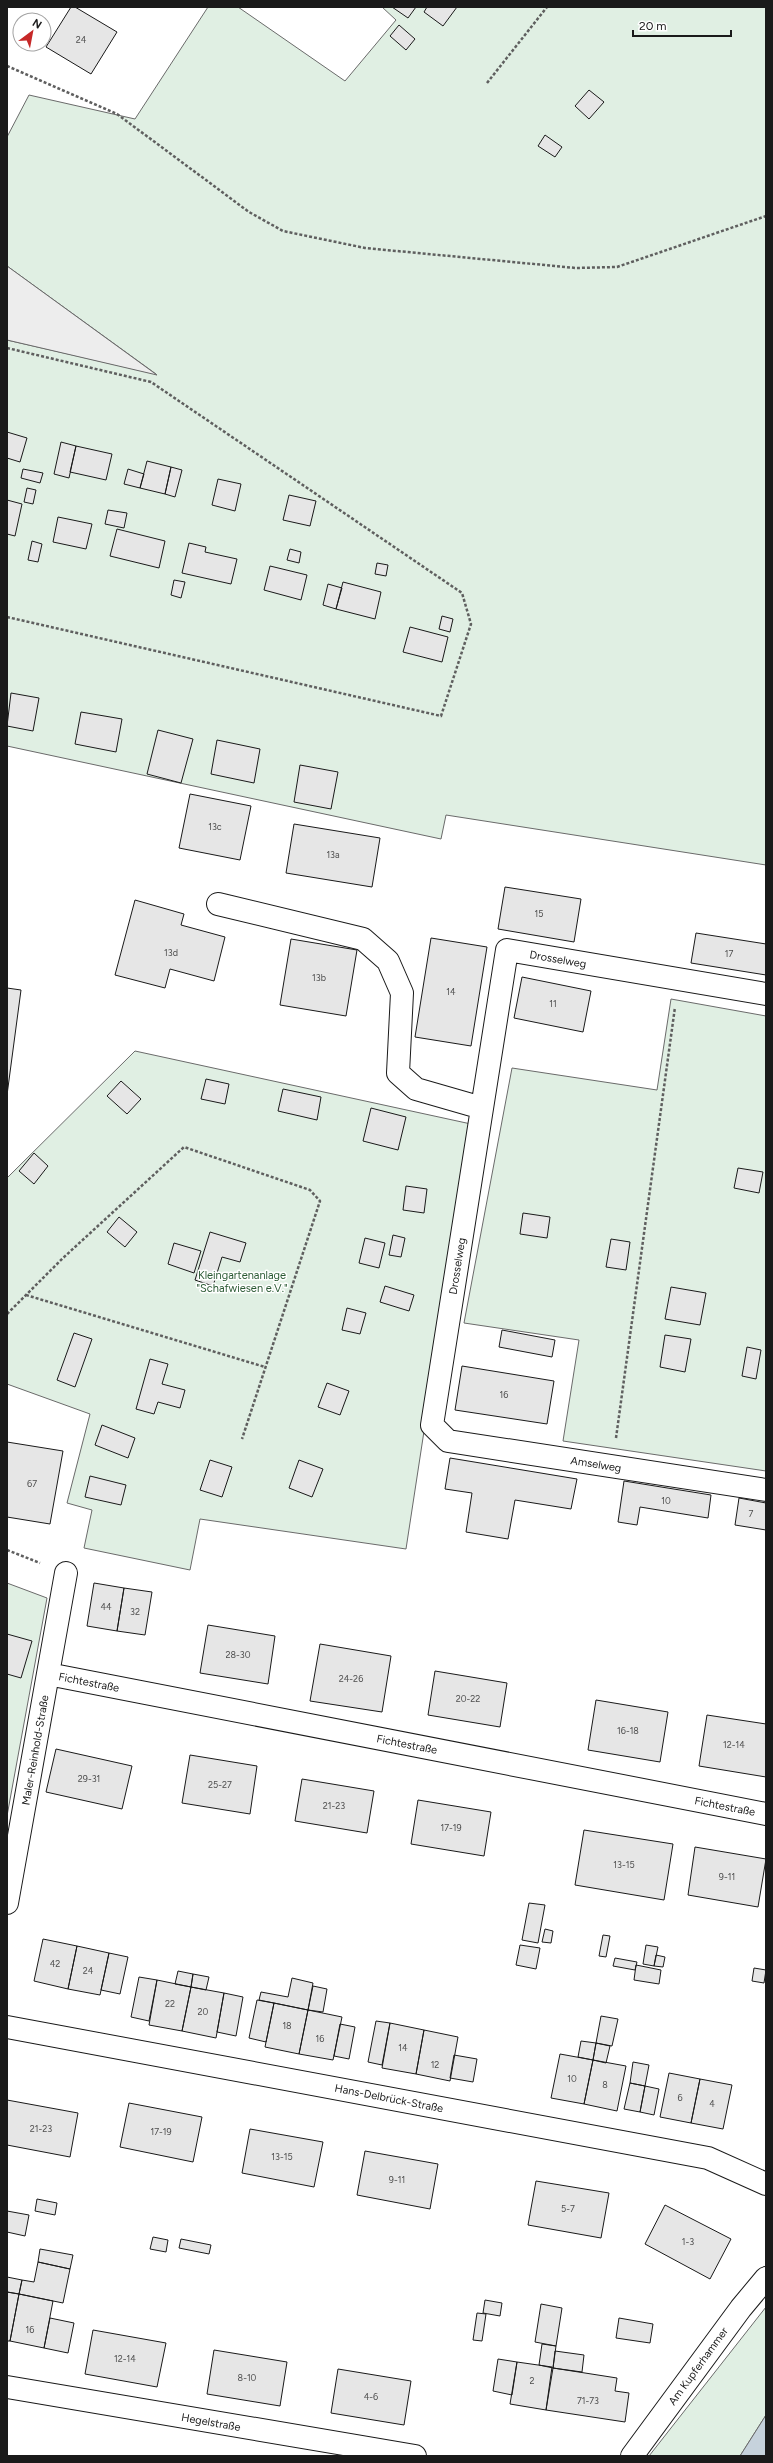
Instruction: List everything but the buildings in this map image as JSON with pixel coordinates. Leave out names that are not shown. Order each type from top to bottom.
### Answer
[{"type":"street","points":[[218,904],[363,939],[388,961],[402,993],[398,1073],[416,1089],[482,1108]]},
{"type":"street","name":"Drosselweg","points":[[432,1425],[506,950],[766,994]]},
{"type":"street","name":"Amselweg","points":[[432,1425],[448,1440],[766,1490]]},
{"type":"street","name":"Maler-Reinhold-Straße","points":[[7,1903],[66,1573]]},
{"type":"street","name":"Fichtestraße","points":[[48,1674],[766,1814]]},
{"type":"street","name":"Hans-Delbrück-Straße","points":[[7,2027],[708,2158],[766,2184]]},
{"type":"street","name":"Am Kupferhammer","points":[[632,2456],[741,2308],[766,2278]]},
{"type":"street","name":"Hegelstraße","points":[[7,2387],[415,2456]]},
{"type":"path","points":[[487,83],[547,7]]},
{"type":"path","points":[[7,66],[117,114],[249,212],[283,231],[365,248],[576,268],[617,267],[766,216]]},
{"type":"path","points":[[7,348],[151,382],[462,593],[471,624],[441,716],[7,618]]},
{"type":"path","points":[[612,1466],[628,1364],[679,980]]},
{"type":"path","points":[[7,1314],[184,1147],[310,1190],[320,1201],[242,1438]]},
{"type":"path","points":[[26,1295],[265,1367]]},
{"type":"path","points":[[7,1550],[66,1573]]},
{"type":"green space","points":[[208,7],[238,7],[345,81],[396,20],[382,7],[766,7],[766,865],[446,815],[441,839],[7,746],[7,340],[156,374],[7,266],[7,137],[29,95],[135,119]]},
{"type":"green space","points":[[671,999],[766,1016],[766,1471],[563,1441],[579,1340],[464,1323],[512,1068],[657,1090]]},
{"type":"green space","name":"Kleingartenanlage \"Schafwiesen e.V.\"","points":[[135,1051],[471,1124],[406,1549],[200,1519],[190,1570],[84,1548],[92,1510],[67,1503],[90,1414],[7,1384],[7,1178]]},
{"type":"green space","points":[[7,1583],[47,1598],[7,1816]]},
{"type":"green space","points":[[766,2307],[766,2415],[740,2456],[649,2456]]},
{"type":"shaded area","points":[[7,266],[157,375],[7,340]]},
{"type":"shaded area","points":[[766,2415],[766,2456],[740,2456]]}]
